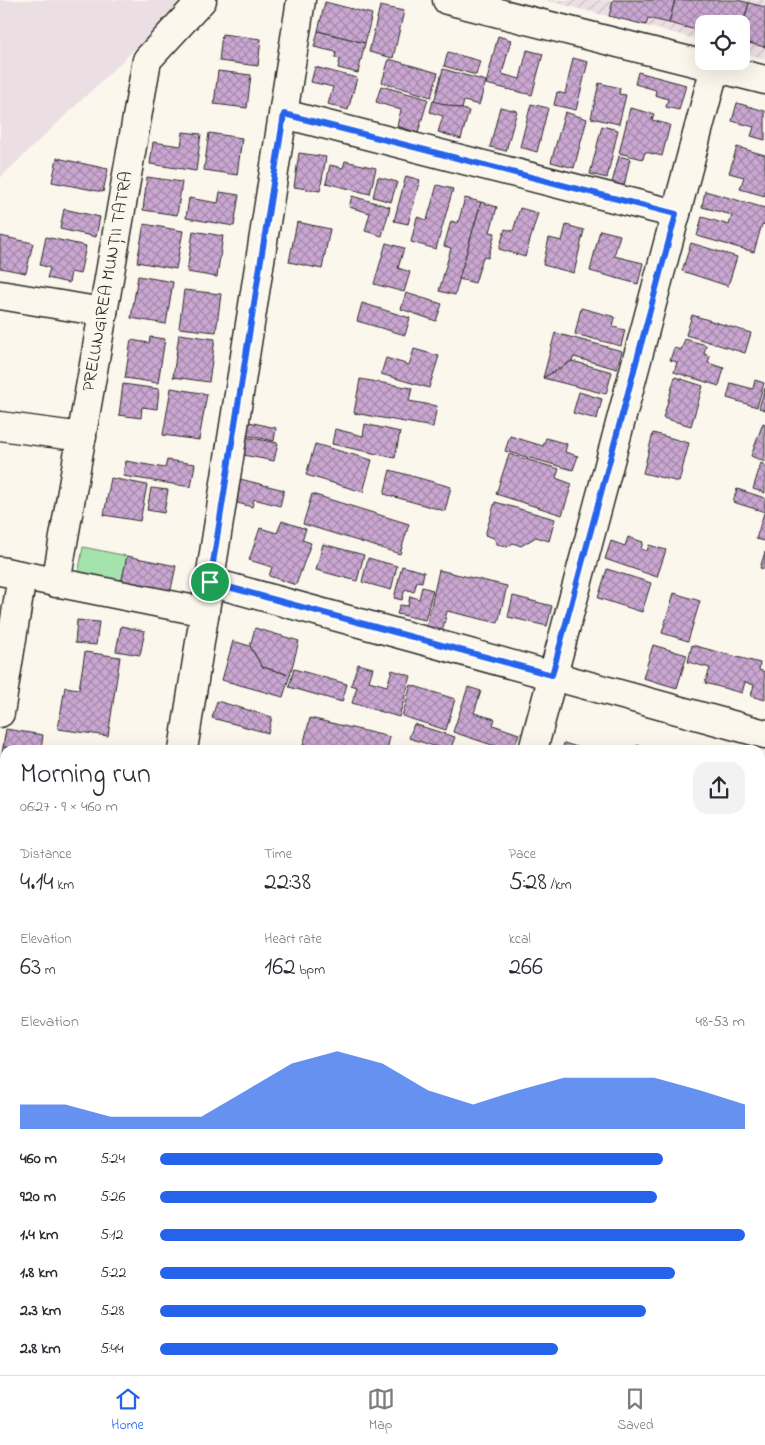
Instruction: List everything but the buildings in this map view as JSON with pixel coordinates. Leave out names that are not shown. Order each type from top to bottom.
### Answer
[{"type":"street","name":"PRELUNGIREA MUNȚII TATRA","points":[[56,583],[147,60],[202,0]]},
{"type":"street","points":[[184,745],[301,0]]},
{"type":"street","points":[[446,0],[695,62]]},
{"type":"street","points":[[534,745],[714,70]]},
{"type":"street","points":[[727,70],[765,80]]},
{"type":"street","points":[[284,114],[676,214]]},
{"type":"street","points":[[0,295],[103,312]]},
{"type":"street","points":[[0,426],[82,437]]},
{"type":"street","points":[[0,713],[11,574],[205,612]]},
{"type":"street","points":[[210,582],[765,734]]},
{"type":"shaded area","points":[[0,0],[186,0],[0,178]]},
{"type":"shaded area","points":[[545,0],[765,0],[765,59],[750,55],[750,15],[695,15],[695,39]]},
{"type":"green space","points":[[83,547],[127,556],[121,584],[78,575]]},
{"type":"route","points":[[284,114],[676,214],[552,675],[210,582],[284,114]]}]
